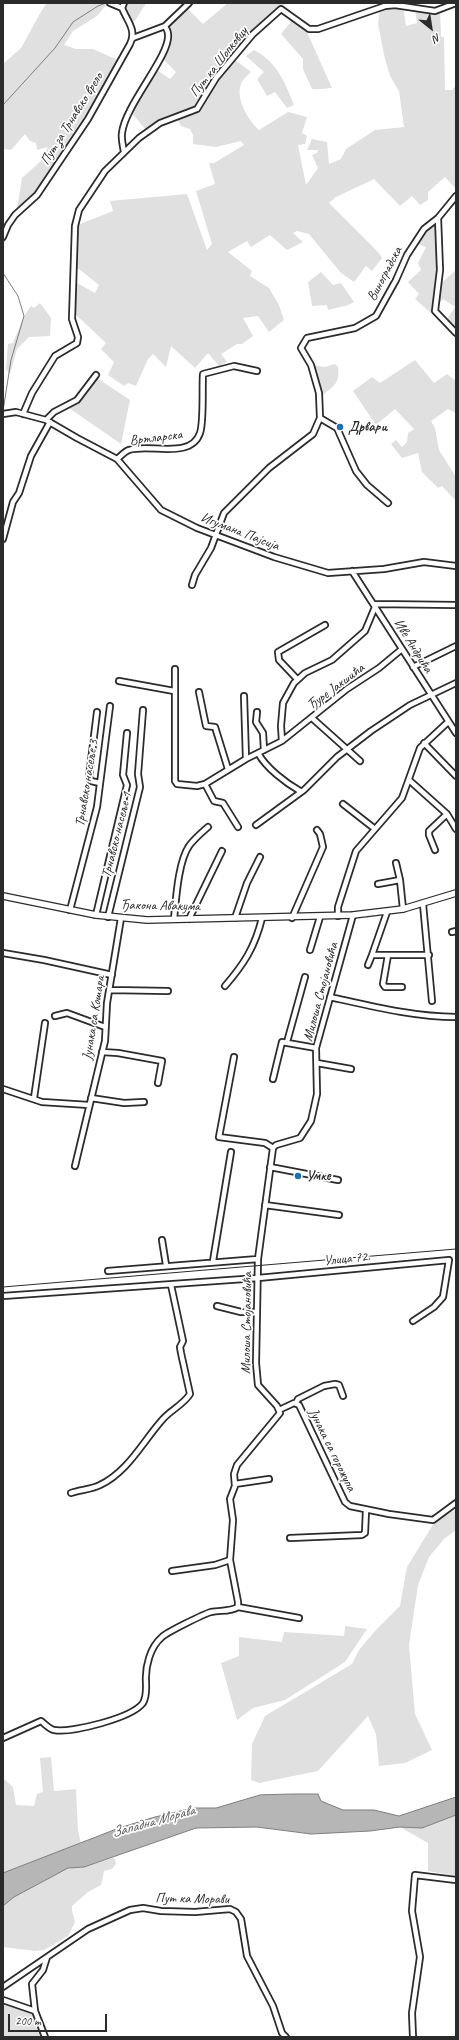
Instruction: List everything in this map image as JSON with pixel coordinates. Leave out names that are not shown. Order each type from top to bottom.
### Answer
[{"type":"main road","name":"Ђакона Авакума","points":[[3,896],[108,917],[190,919],[292,918],[387,912],[423,904],[456,893]]},
{"type":"street","points":[[110,3],[123,6],[130,23],[133,38],[165,26],[189,3]]},
{"type":"street","name":"Пут ка Шопковцу","points":[[23,414],[32,393],[55,356],[77,343],[78,337],[72,319],[75,226],[79,210],[105,171],[124,152],[147,131],[160,123],[197,109],[216,78],[253,34],[281,9],[309,29],[318,29],[385,6],[395,5],[435,11],[456,3]]},
{"type":"street","points":[[124,152],[122,134],[135,102],[165,51],[168,35],[165,26]]},
{"type":"street","name":"Пут за Трнавско врело","points":[[3,237],[11,220],[37,195],[88,119],[133,38]]},
{"type":"street","name":"Виноградска","points":[[192,585],[216,536],[224,513],[269,468],[313,434],[320,418],[319,393],[311,365],[301,348],[307,338],[355,328],[376,316],[414,243],[424,228],[438,218],[456,196]]},
{"type":"street","points":[[438,218],[440,275],[434,309],[437,315],[456,333]]},
{"type":"street","name":"Вртларска","points":[[117,459],[129,450],[155,448],[174,449],[190,445],[200,434],[203,374],[234,366],[258,371]]},
{"type":"street","points":[[3,540],[13,502],[19,493],[32,452],[48,421],[54,412],[77,400],[96,375]]},
{"type":"street","name":"Игумана Пајсија","points":[[3,414],[16,412],[48,421],[117,459],[161,510],[216,536],[274,557],[328,573],[384,569],[424,562],[456,566]]},
{"type":"street","points":[[320,418],[337,428],[356,471],[368,485],[388,503]]},
{"type":"street","name":"Иве Андрића","points":[[352,571],[456,733]]},
{"type":"street","points":[[282,741],[281,726],[283,703],[297,679],[332,660],[365,631],[374,605],[456,605]]},
{"type":"street","points":[[297,679],[279,660],[278,652],[325,625]]},
{"type":"street","points":[[413,667],[456,646]]},
{"type":"street","name":"Ђуре Јакшића","points":[[205,784],[228,769],[282,741],[347,689],[375,671],[402,649]]},
{"type":"street","points":[[175,669],[175,780],[177,784],[198,786],[205,784],[214,801],[223,803],[238,828]]},
{"type":"street","points":[[119,681],[174,691]]},
{"type":"street","points":[[256,825],[300,791],[304,790],[347,749],[390,718],[431,694],[456,683]]},
{"type":"street","points":[[199,692],[206,726],[215,727],[228,769]]},
{"type":"street","points":[[244,696],[246,759]]},
{"type":"street","name":"Трнавско насеље 3","points":[[70,910],[94,820],[110,706]]},
{"type":"street","name":"Трнавско насеље 1","points":[[108,917],[140,787],[138,774],[143,710]]},
{"type":"street","points":[[97,712],[89,777],[90,781],[100,782]]},
{"type":"street","points":[[257,712],[256,722],[263,733],[264,750]]},
{"type":"street","points":[[312,718],[360,761]]},
{"type":"street","points":[[338,916],[338,907],[354,855],[402,798],[415,759],[424,743],[448,722]]},
{"type":"street","points":[[96,915],[128,785],[123,774],[127,733]]},
{"type":"street","points":[[424,743],[456,776]]},
{"type":"street","points":[[258,753],[266,764],[289,785],[300,791]]},
{"type":"street","points":[[409,780],[447,814],[456,830]]},
{"type":"street","points":[[344,804],[375,829]]},
{"type":"street","points":[[435,850],[429,835],[429,831],[447,814]]},
{"type":"street","points":[[174,919],[177,888],[184,856],[188,847],[208,826]]},
{"type":"street","points":[[292,918],[323,847],[320,834],[317,830]]},
{"type":"street","points":[[190,919],[222,851]]},
{"type":"street","points":[[235,918],[247,883],[260,857]]},
{"type":"street","points":[[396,863],[400,880],[403,909]]},
{"type":"street","points":[[378,884],[400,880]]},
{"type":"street","points":[[423,904],[429,955],[432,1001]]},
{"type":"street","points":[[368,965],[387,912]]},
{"type":"street","name":"Милоша Стојановића","points":[[279,1410],[258,1385],[258,1259],[270,1167],[273,1148],[276,1145],[300,1138],[311,1122],[318,1094],[316,1048],[353,915]]},
{"type":"street","points":[[310,950],[320,917]]},
{"type":"street","name":"Јунака са Кошара","points":[[75,1166],[102,1052],[121,918]]},
{"type":"street","points":[[225,986],[241,968],[257,939],[262,918]]},
{"type":"street","points":[[3,953],[44,960],[112,975]]},
{"type":"street","points":[[372,955],[429,955]]},
{"type":"street","points":[[388,955],[383,984],[385,987],[402,987]]},
{"type":"street","points":[[287,1042],[305,977]]},
{"type":"street","points":[[110,990],[168,991]]},
{"type":"street","points":[[330,997],[407,1012],[456,1017]]},
{"type":"street","points":[[55,1016],[67,1013],[105,1027]]},
{"type":"street","points":[[34,1098],[45,1023]]},
{"type":"street","points":[[273,1079],[282,1042],[316,1048]]},
{"type":"street","points":[[102,1052],[118,1053],[162,1061],[158,1083]]},
{"type":"street","points":[[234,1057],[219,1137],[265,1143],[273,1148]]},
{"type":"street","points":[[317,1063],[351,1069]]},
{"type":"street","points":[[3,1089],[51,1103],[89,1104]]},
{"type":"street","points":[[91,1098],[124,1103],[144,1102]]},
{"type":"street","points":[[213,1261],[230,1152]]},
{"type":"street","points":[[270,1167],[338,1180]]},
{"type":"street","points":[[265,1205],[339,1215]]},
{"type":"street","points":[[162,1240],[166,1265]]},
{"type":"street","name":"Милоша Стојановића","points":[[108,1271],[213,1261],[258,1259]]},
{"type":"street","name":"Улица 72.","points":[[3,1296],[258,1278],[449,1260],[443,1297],[434,1307],[413,1321]]},
{"type":"street","points":[[71,1493],[95,1487],[109,1480],[142,1447],[163,1419],[187,1399],[190,1394],[180,1347],[183,1341],[171,1285]]},
{"type":"street","points":[[217,1306],[231,1310],[257,1312]]},
{"type":"street","points":[[296,1403],[298,1399],[330,1384],[339,1385],[343,1396]]},
{"type":"street","name":"Јунака са горожупа","points":[[279,1410],[296,1403],[301,1410],[345,1502],[350,1506],[366,1510],[433,1520],[456,1503]]},
{"type":"street","points":[[238,1607],[230,1560],[233,1520],[230,1499],[235,1484],[234,1474],[236,1465],[278,1416],[279,1410]]},
{"type":"street","points":[[235,1484],[269,1479]]},
{"type":"street","points":[[290,1538],[362,1535],[365,1533],[366,1510]]},
{"type":"street","points":[[172,1571],[215,1565],[230,1560]]},
{"type":"street","points":[[3,1738],[41,1721],[54,1730],[87,1728],[122,1716],[140,1706],[146,1693],[145,1680],[153,1647],[162,1637],[210,1612],[234,1609],[238,1607],[299,1618]]},
{"type":"street","points":[[413,2037],[412,2013],[420,1957],[412,1911],[415,1876],[456,1880]]},
{"type":"street","name":"Пут ка Морави","points":[[3,1987],[88,1929],[135,1909],[195,1912],[230,1909],[236,1912],[241,1919],[247,1956],[273,2006],[282,2033],[286,2037]]},
{"type":"street","points":[[45,2037],[35,2011],[32,1984],[43,1970],[47,1957]]},
{"type":"street","points":[[3,2000],[35,2011]]},
{"type":"shaded area","points":[[47,3],[108,3],[97,16],[73,31],[64,45],[76,49],[93,49],[120,61],[107,85],[66,149],[60,153],[37,195],[18,212],[17,209],[22,178],[41,161],[48,147],[37,150],[36,143],[30,141],[25,134],[11,150],[3,149],[3,64],[21,48]]},
{"type":"shaded area","points":[[124,3],[146,3],[135,21],[130,23],[122,8]]},
{"type":"shaded area","points":[[228,3],[286,3],[253,34],[234,59],[251,72],[242,82],[240,96],[241,103],[247,115],[259,130],[288,112],[307,117],[302,133],[307,136],[305,144],[298,145],[306,185],[318,168],[312,155],[317,153],[318,150],[307,150],[312,139],[327,142],[329,164],[341,159],[346,149],[375,130],[404,127],[399,91],[390,76],[385,59],[378,24],[380,8],[403,6],[406,26],[417,23],[415,9],[440,9],[441,37],[444,37],[445,90],[452,90],[456,85],[456,189],[445,177],[428,192],[428,200],[420,205],[412,196],[400,206],[374,179],[336,197],[329,203],[378,252],[382,258],[372,271],[366,266],[354,282],[341,273],[309,234],[297,231],[293,233],[303,242],[287,250],[270,235],[251,247],[247,241],[228,252],[252,271],[250,276],[269,288],[279,305],[284,320],[269,332],[258,316],[243,318],[253,336],[242,344],[237,344],[221,354],[227,362],[219,366],[208,353],[195,368],[171,346],[166,367],[153,354],[148,359],[136,386],[128,383],[124,386],[108,375],[114,362],[101,349],[106,343],[74,313],[77,283],[95,293],[99,285],[79,269],[74,269],[75,226],[113,211],[110,201],[187,194],[207,250],[212,244],[196,191],[215,184],[209,163],[214,163],[244,145],[241,141],[216,147],[193,144],[193,135],[190,129],[181,126],[176,117],[147,131],[130,111],[154,68],[170,79],[176,72],[161,57],[168,35],[165,26],[186,7],[203,24]]},
{"type":"shaded area","points":[[294,18],[309,29],[307,32],[332,88],[312,89],[303,69],[303,59],[281,34]]},
{"type":"shaded area","points":[[254,50],[274,66],[283,80],[294,105],[287,108],[275,92],[267,96],[257,79],[264,72],[246,56]]},
{"type":"shaded area","points":[[438,218],[439,285],[456,270],[456,333],[445,322],[455,307],[443,299],[431,313],[415,299],[419,294],[408,282],[421,270],[418,263],[426,247],[414,243],[424,229]]},
{"type":"shaded area","points":[[321,272],[333,285],[341,283],[354,302],[328,310],[327,305],[312,306],[308,282]]},
{"type":"shaded area","points":[[40,303],[51,318],[50,336],[29,337],[17,349],[10,374],[6,369],[8,344],[13,343],[24,316],[31,306],[34,308]]},
{"type":"shaded area","points":[[415,360],[434,383],[447,374],[456,381],[456,413],[448,409],[431,421],[435,428],[439,450],[456,477],[456,501],[442,486],[438,488],[422,472],[418,453],[402,458],[391,444],[396,440],[402,447],[407,442],[408,433],[414,429],[395,409],[376,425],[353,391],[372,377],[380,383]]},
{"type":"shaded area","points":[[335,364],[338,367],[337,381],[323,395],[319,393],[311,365],[325,367]]},
{"type":"shaded area","points":[[97,378],[130,400],[121,444],[69,408],[86,395]]},
{"type":"shaded area","points":[[456,1509],[456,1530],[444,1539],[429,1557],[418,1585],[409,1645],[415,1714],[432,1750],[405,1763],[379,1766],[376,1734],[368,1716],[318,1771],[259,1783],[251,1780],[252,1744],[265,1716],[352,1664],[359,1650],[375,1631],[400,1606],[407,1567],[434,1523]]},
{"type":"shaded area","points":[[345,1626],[367,1629],[345,1662],[285,1700],[253,1708],[237,1720],[221,1663],[239,1656],[239,1637],[282,1642],[284,1632],[344,1636]]},
{"type":"shaded area","points":[[51,1757],[54,1791],[76,1789],[78,1831],[81,1843],[3,1873],[3,1778],[13,1787],[16,1805],[34,1806],[37,1794],[43,1792],[40,1758]]},
{"type":"shaded area","points":[[456,1815],[456,1876],[428,1871],[428,1843],[400,1827],[422,1828]]},
{"type":"shaded area","points":[[113,1858],[115,1859],[116,1864],[112,1869],[104,1871],[101,1885],[88,1892],[72,1906],[75,1922],[68,1936],[44,1950],[35,1951],[3,1947],[3,1906],[14,1897],[68,1868],[84,1867]]},
{"type":"shaded area","points":[[3,1999],[20,2002],[34,2009],[44,2020],[48,2037],[3,2037]]},
{"type":"water","name":"Западна Морава","points":[[318,1794],[321,1801],[343,1810],[374,1810],[399,1816],[456,1797],[456,1815],[422,1828],[400,1827],[370,1831],[311,1834],[257,1827],[196,1828],[84,1867],[68,1868],[14,1897],[3,1906],[3,1873],[119,1828],[155,1817],[193,1808],[216,1808],[260,1795]]},
{"type":"waterway","points":[[3,105],[55,48],[73,22],[98,6],[106,3]]},
{"type":"waterway","points":[[3,245],[4,241]]},
{"type":"waterway","points":[[3,273],[18,296],[24,316],[11,360],[3,411]]},
{"type":"waterway","points":[[3,1484],[3,1551]]},
{"type":"railway","points":[[3,1287],[456,1249]]},
{"type":"place","name":"Дрвари","points":[[340,427]]},
{"type":"place","name":"Умке","points":[[298,1176]]}]
